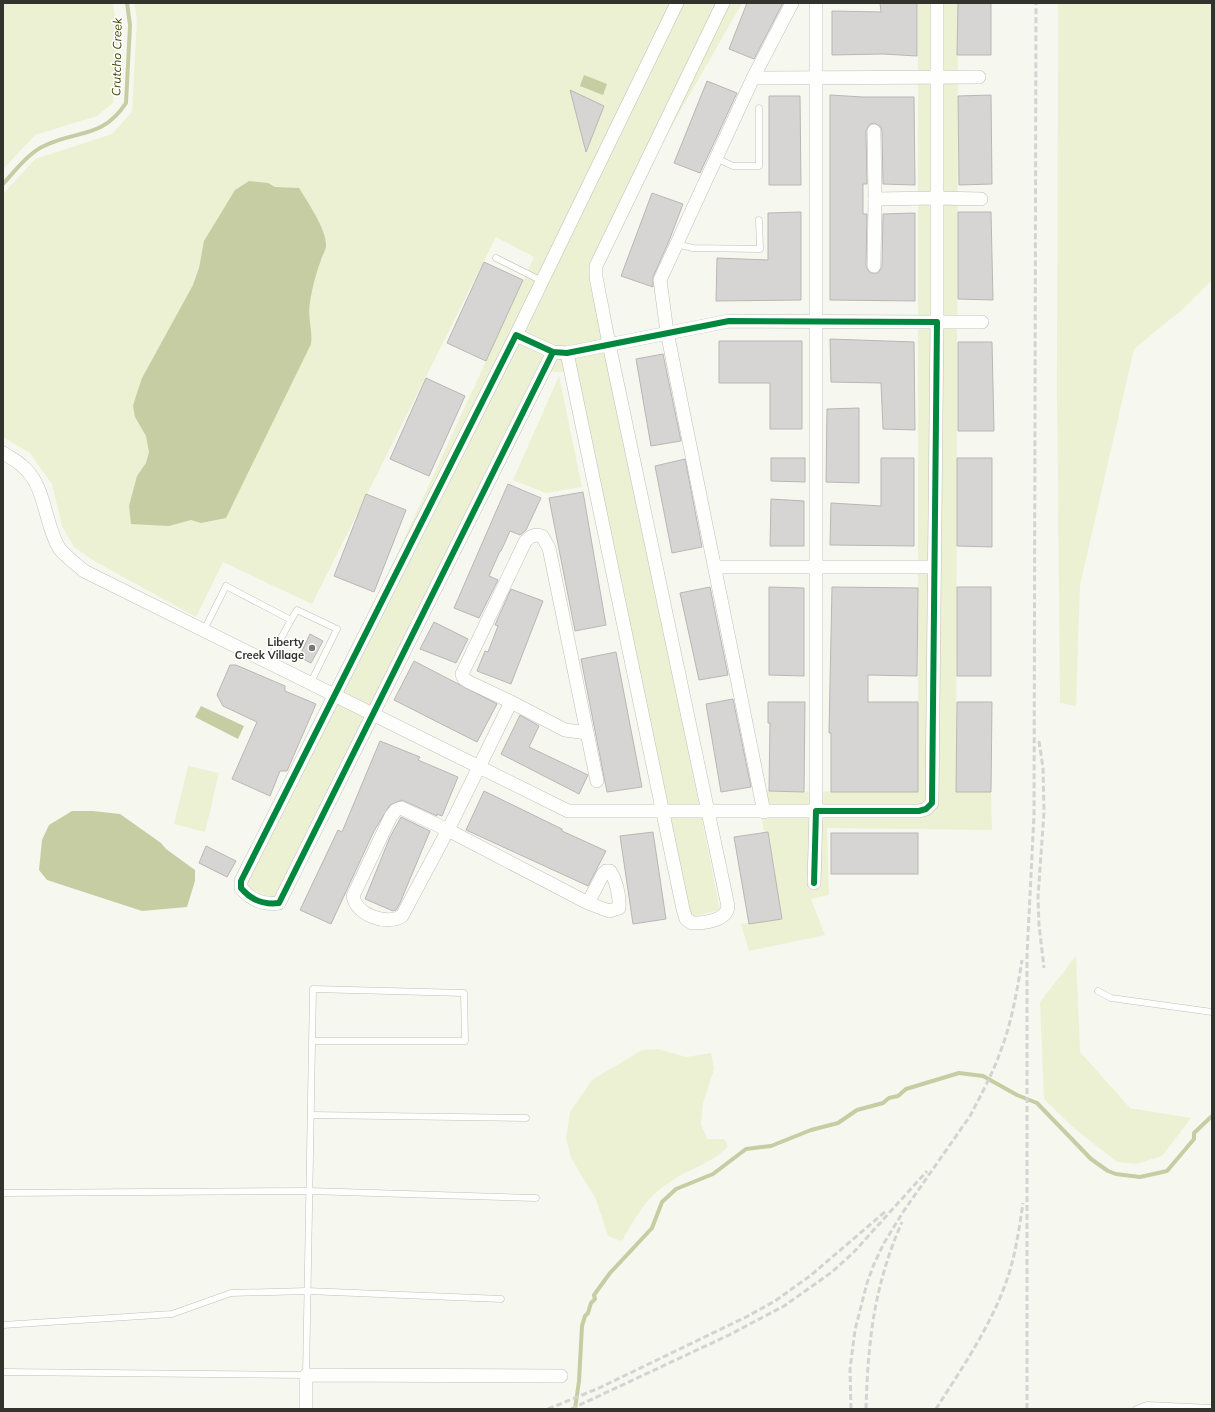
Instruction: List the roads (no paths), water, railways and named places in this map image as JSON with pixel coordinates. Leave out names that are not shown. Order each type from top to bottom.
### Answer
[{"type":"street","points":[[553,352],[279,903],[263,903],[255,900],[246,894],[241,888],[241,881],[516,335],[677,3]]},
{"type":"street","points":[[567,353],[664,812],[683,909],[686,919],[692,923],[724,917],[728,912],[728,906],[596,277],[596,266],[723,3]]},
{"type":"street","points":[[764,812],[667,332],[660,280],[753,78],[792,3]]},
{"type":"street","points":[[814,883],[816,812],[816,3]]},
{"type":"street","points":[[3,453],[22,465],[34,480],[41,497],[49,527],[60,549],[84,571],[268,662],[333,696],[568,811],[816,812],[919,811],[926,809],[932,803],[938,198],[938,3]]},
{"type":"street","points":[[753,78],[979,77]]},
{"type":"street","points":[[874,131],[874,266]]},
{"type":"street","points":[[875,199],[981,199]]},
{"type":"street","points":[[516,335],[553,352],[567,353],[667,332],[729,321],[982,322]]},
{"type":"street","points":[[587,733],[565,730],[512,702],[469,682],[464,679],[462,674],[525,542],[530,537],[536,535],[542,536],[549,548],[597,781]]},
{"type":"street","points":[[714,567],[935,567]]},
{"type":"street","points":[[512,702],[448,830],[402,916],[395,920],[387,921],[366,912],[354,903],[352,896],[396,810],[401,808],[407,809],[448,830],[588,903]]},
{"type":"street","points":[[306,1409],[306,1375],[561,1376]]},
{"type":"lane","points":[[716,158],[733,166],[759,166],[759,108]]},
{"type":"lane","points":[[676,244],[693,248],[760,249],[759,220]]},
{"type":"lane","points":[[496,258],[542,281]]},
{"type":"lane","points":[[204,630],[226,586],[291,620]]},
{"type":"lane","points":[[268,662],[298,610],[337,629],[310,684]]},
{"type":"lane","points":[[3,1372],[306,1375],[307,1291],[313,988],[464,993],[465,1041],[312,1041]]},
{"type":"lane","points":[[1098,991],[1110,998],[1212,1012]]},
{"type":"lane","points":[[311,1115],[526,1118]]},
{"type":"lane","points":[[3,1193],[309,1191],[536,1198]]},
{"type":"lane","points":[[3,1325],[172,1314],[231,1293],[307,1291],[501,1299]]},
{"type":"lane","points":[[1136,1409],[1147,1405],[1212,1408]]},
{"type":"waterway","name":"Crutcho Creek","points":[[3,184],[23,162],[40,148],[58,140],[90,132],[99,128],[117,114],[126,103],[130,25],[127,3]]},
{"type":"waterway","points":[[575,1409],[579,1381],[582,1326],[591,1303],[595,1299],[594,1295],[610,1273],[652,1228],[662,1202],[676,1189],[713,1174],[746,1149],[771,1146],[811,1130],[838,1123],[857,1110],[883,1103],[889,1098],[898,1096],[906,1089],[959,1073],[983,1076],[1017,1095],[1037,1103],[1091,1159],[1108,1171],[1116,1174],[1140,1177],[1167,1171],[1194,1139],[1194,1133],[1212,1116]]},
{"type":"railway","points":[[1027,1409],[1027,955],[1034,815],[1036,3]]},
{"type":"railway","points":[[1039,741],[1043,768],[1044,812],[1038,897],[1039,925],[1044,968]]},
{"type":"railway","points":[[851,1409],[850,1369],[855,1330],[867,1283],[874,1264],[884,1243],[903,1212],[970,1116],[987,1084],[1005,1039],[1016,994],[1022,960]]},
{"type":"railway","points":[[571,1409],[729,1335],[784,1306],[832,1272],[853,1253],[927,1171]]},
{"type":"railway","points":[[936,1409],[980,1339],[998,1302],[1012,1263],[1023,1203]]},
{"type":"railway","points":[[548,1409],[599,1388],[746,1317],[775,1301],[810,1276],[886,1211]]},
{"type":"railway","points":[[866,1409],[874,1314],[885,1269],[892,1246],[902,1222]]},
{"type":"place","name":"Liberty Creek Village","points":[[312,648]]}]
